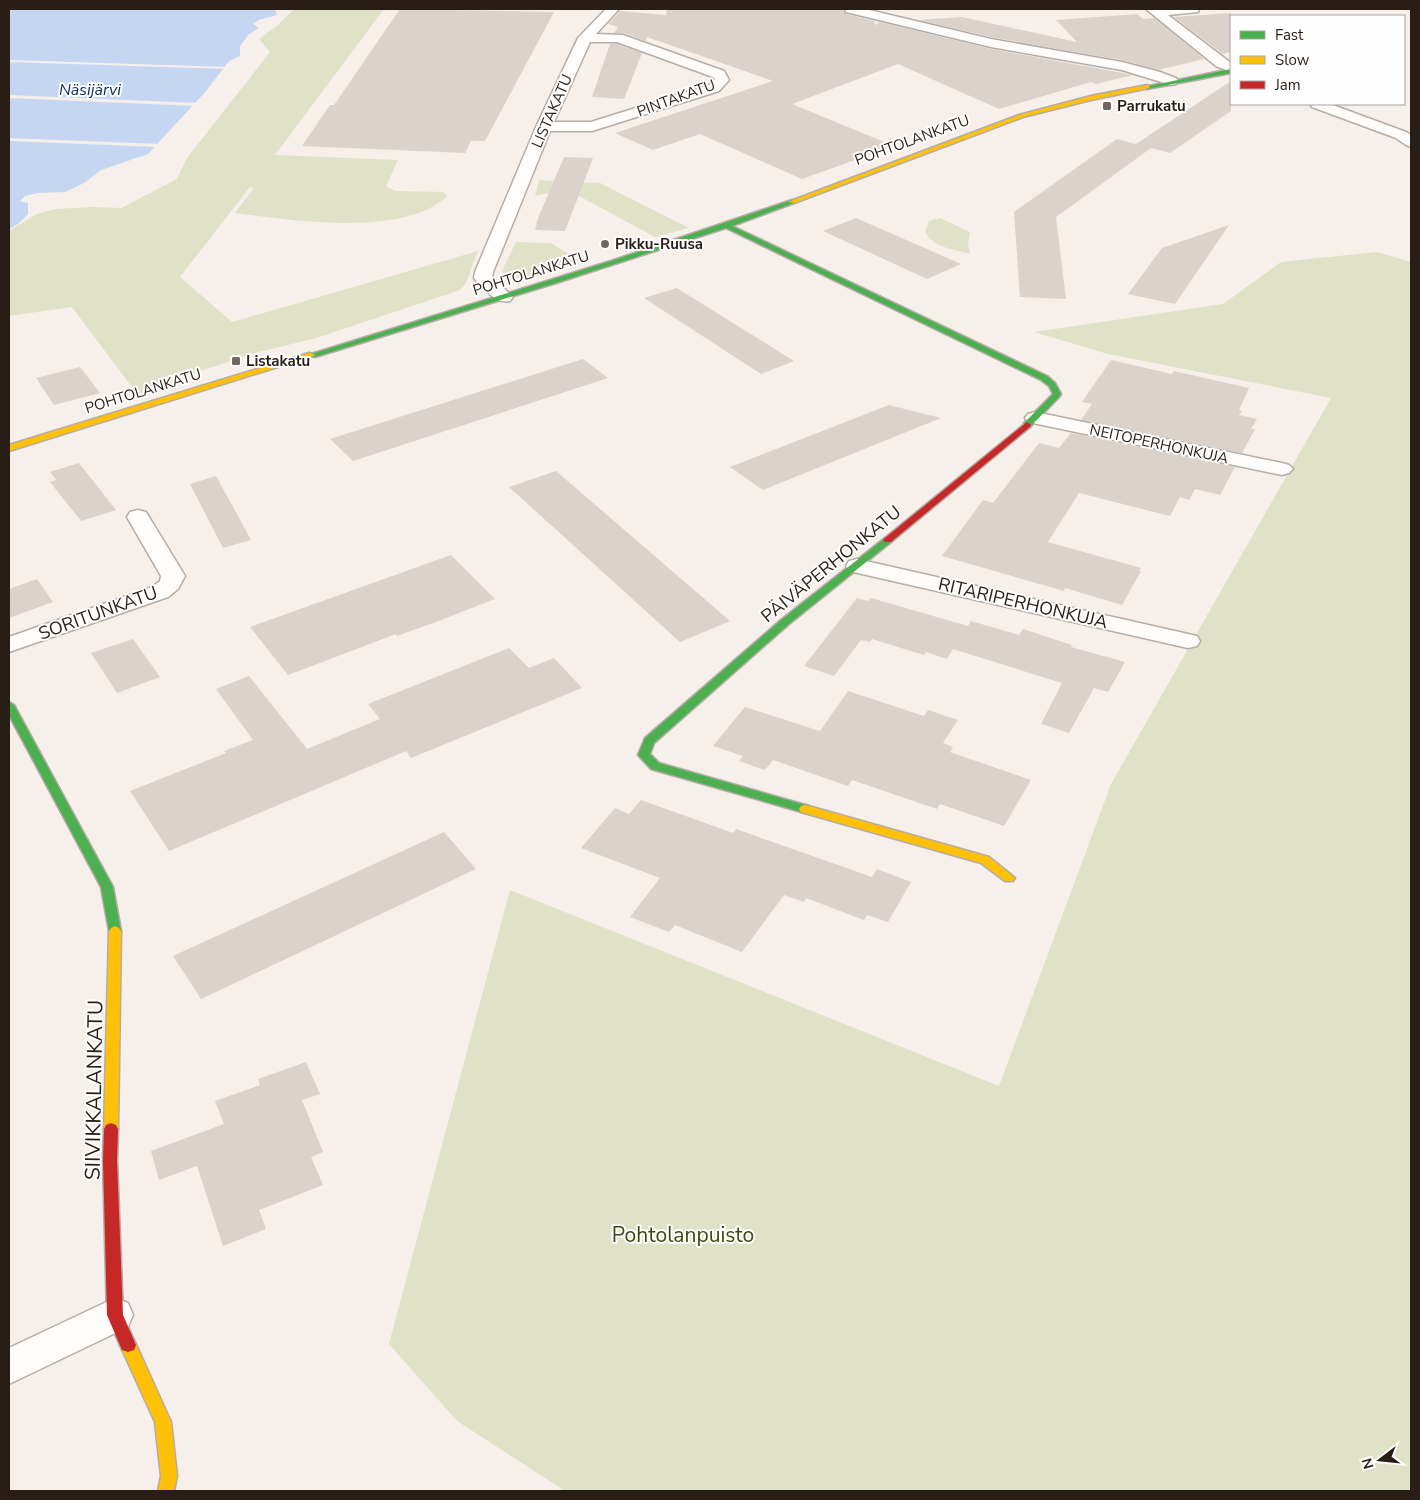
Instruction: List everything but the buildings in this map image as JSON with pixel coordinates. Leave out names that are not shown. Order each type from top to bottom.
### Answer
[{"type":"street","name":"LISTAKATU","points":[[504,297],[482,278],[484,272],[544,127],[585,38],[613,9]]},
{"type":"street","points":[[851,9],[925,29],[1038,52],[1138,69],[1171,82]]},
{"type":"street","points":[[1154,10],[1193,9]]},
{"type":"street","points":[[1154,10],[1230,69]]},
{"type":"street","name":"PINTAKATU","points":[[544,127],[597,125],[714,88],[722,80],[719,74],[618,38],[585,38]]},
{"type":"street","name":"POHTOLANKATU","points":[[9,448],[504,297],[727,226],[1021,116],[1091,98],[1230,70]]},
{"type":"street","points":[[1320,105],[1401,135],[1411,142]]},
{"type":"street","name":"PÄIVÄPERHONKATU","points":[[727,226],[1049,381],[1057,394],[1035,418],[857,566],[785,622],[649,741],[644,756],[655,766],[985,860],[1009,878]]},
{"type":"street","name":"NEITOPERHONKUJA","points":[[1035,418],[1282,469]]},
{"type":"street","name":"SORITUNKATU","points":[[9,645],[160,592],[170,584],[172,576],[138,517]]},
{"type":"street","name":"RITARIPERHONKUJA","points":[[857,566],[1188,640]]},
{"type":"street","name":"SIIVIKKALANKATU","points":[[9,705],[107,887],[116,938],[110,1160],[115,1316],[164,1422],[169,1476],[166,1491]]},
{"type":"street","points":[[9,1367],[115,1316]]},
{"type":"green space","points":[[294,9],[384,9],[275,155],[398,160],[386,186],[396,191],[443,192],[447,196],[428,209],[403,217],[376,222],[315,222],[235,213],[254,188],[250,187],[180,277],[232,322],[478,251],[466,283],[460,290],[313,339],[258,352],[173,380],[141,399],[72,307],[9,316],[9,231],[37,214],[55,209],[121,208],[177,179],[187,158],[270,52],[259,39],[278,25]]},
{"type":"green space","points":[[539,180],[600,183],[689,228],[655,237],[566,189],[535,196]]},
{"type":"green space","points":[[940,218],[970,232],[968,243],[970,254],[939,245],[929,237],[925,232],[929,221]]},
{"type":"green space","points":[[516,242],[551,243],[580,261],[532,276],[513,277],[504,275],[502,271]]},
{"type":"green space","name":"Pohtolanpuisto","points":[[1377,252],[1411,262],[1411,1491],[565,1491],[457,1421],[389,1344],[510,890],[999,1086],[1111,784],[1331,398],[1108,354],[1034,332],[1223,304],[1281,262]]},
{"type":"water","name":"Näsijärvi","points":[[9,9],[275,9],[277,15],[258,20],[253,24],[259,28],[249,34],[240,46],[240,56],[229,61],[206,91],[148,154],[101,170],[84,183],[65,192],[37,193],[25,196],[20,201],[28,203],[28,214],[18,224],[9,229]]},
{"type":"pier","points":[[9,60],[228,67],[226,69],[9,62]]},
{"type":"pier","points":[[9,95],[198,103],[195,106],[9,98]]},
{"type":"pier","points":[[9,138],[160,144],[157,147],[9,141]]},
{"type":"traffic: fast","points":[[1147,87],[1230,71]]},
{"type":"traffic: fast","points":[[312,355],[614,263],[792,202]]},
{"type":"traffic: fast","points":[[727,226],[1044,378],[1052,385],[1057,394],[1027,425]]},
{"type":"traffic: fast","points":[[805,809],[655,766],[644,755],[649,741],[785,622],[888,540]]},
{"type":"traffic: fast","points":[[9,705],[107,887],[115,931]]},
{"type":"traffic: slow","points":[[792,202],[1021,116],[1091,98],[1147,87]]},
{"type":"traffic: slow","points":[[9,448],[312,355]]},
{"type":"traffic: slow","points":[[805,809],[985,860],[1009,878]]},
{"type":"traffic: slow","points":[[111,1129],[115,931]]},
{"type":"traffic: slow","points":[[128,1345],[163,1422],[169,1476],[166,1491]]},
{"type":"traffic: jam","points":[[1405,47],[1411,47]]},
{"type":"traffic: jam","points":[[888,540],[1027,425]]},
{"type":"traffic: jam","points":[[111,1129],[110,1160],[115,1315],[128,1345]]},
{"type":"place","name":"Parrukatu","points":[[1107,106]]},
{"type":"place","name":"Pikku-Ruusa","points":[[605,244]]},
{"type":"place","name":"Listakatu","points":[[236,361]]}]
